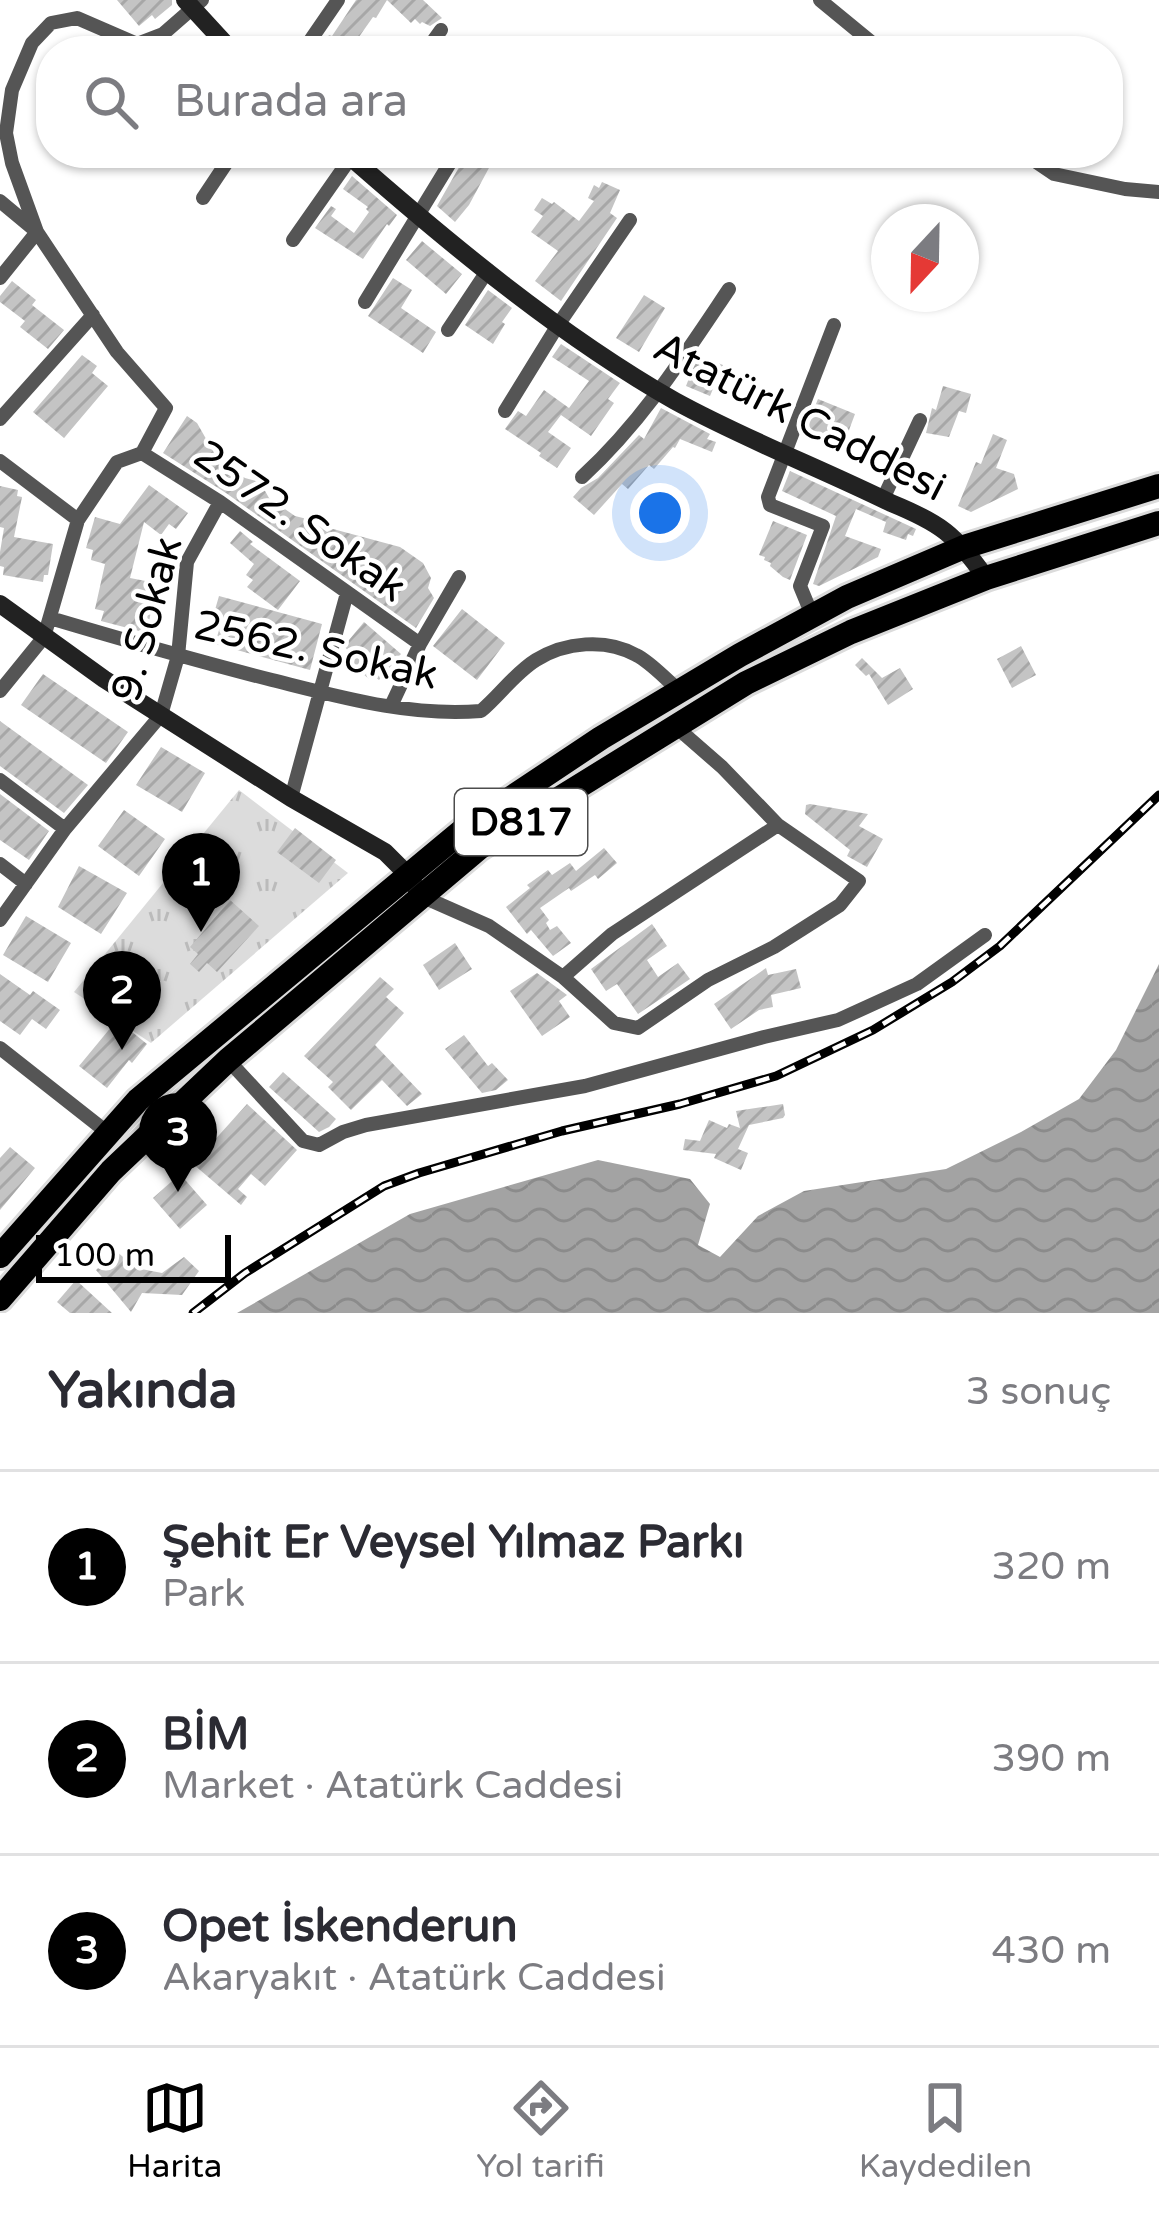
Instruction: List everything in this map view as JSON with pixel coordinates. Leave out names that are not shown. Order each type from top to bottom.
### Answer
[{"type":"highway","name":"D817","points":[[0,1299],[111,1171],[415,885],[463,830],[601,738],[848,597],[964,547],[1159,486]]},
{"type":"highway","name":"D817","points":[[0,1256],[138,1100],[415,885],[746,682],[928,599],[1159,524]]},
{"type":"street","points":[[313,36],[338,0]]},
{"type":"street","points":[[820,0],[864,36]]},
{"type":"street","points":[[162,36],[193,2],[220,36]]},
{"type":"street","points":[[39,36],[51,23],[76,18],[118,36]]},
{"type":"street","points":[[436,36],[440,30]]},
{"type":"street","points":[[0,691],[47,627],[77,520],[117,462],[142,453],[166,408],[117,352],[37,232],[22,194],[6,133],[12,90],[36,39]]},
{"type":"street","points":[[202,197],[222,168]]},
{"type":"street","points":[[293,240],[342,168]]},
{"type":"street","name":"Atatürk Caddesi","points":[[367,168],[558,325],[661,392],[945,529],[986,578]]},
{"type":"street","points":[[364,302],[447,168]]},
{"type":"street","points":[[1045,168],[1125,189],[1159,192]]},
{"type":"street","points":[[0,201],[37,232]]},
{"type":"street","points":[[505,411],[630,220]]},
{"type":"street","points":[[0,278],[37,232]]},
{"type":"street","points":[[448,330],[488,270]]},
{"type":"street","points":[[582,478],[661,392],[729,289]]},
{"type":"street","points":[[0,419],[93,315]]},
{"type":"street","points":[[812,615],[800,586],[823,526],[770,505],[768,497],[834,325]]},
{"type":"street","points":[[883,500],[920,420]]},
{"type":"street","name":"2572. Sokak","points":[[142,453],[220,502],[420,644]]},
{"type":"street","points":[[0,461],[77,520]]},
{"type":"street","name":"9. Sokak","points":[[0,920],[65,830],[161,715],[178,656],[187,562],[220,502]]},
{"type":"street","points":[[392,706],[420,644],[459,577]]},
{"type":"street","points":[[290,798],[347,593]]},
{"type":"street","points":[[0,604],[47,627],[161,715],[385,852],[415,885],[489,926],[563,976],[614,1022],[638,1028],[708,980],[774,947],[840,905],[859,881],[778,825],[675,726]]},
{"type":"street","name":"2562. Sokak","points":[[47,627],[363,703],[458,713],[481,711],[537,659],[578,644],[608,646],[636,655],[680,691]]},
{"type":"street","points":[[0,780],[65,830]]},
{"type":"street","points":[[563,976],[612,934],[778,825]]},
{"type":"street","points":[[0,864],[26,884]]},
{"type":"street","points":[[229,1060],[294,1134],[309,1144],[319,1144],[366,1125],[585,1086],[838,1020],[917,984],[985,935]]},
{"type":"street","points":[[0,1048],[108,1133]]},
{"type":"green space","points":[[239,790],[348,873],[151,1043],[74,992]]},
{"type":"water","points":[[1159,964],[1159,1313],[237,1313],[410,1214],[598,1160],[690,1179],[710,1204],[698,1245],[720,1257],[758,1216],[804,1191],[946,1169],[1079,1099],[1116,1050]]},
{"type":"building","points":[[117,0],[172,0],[172,5],[139,26]]},
{"type":"building","points":[[356,0],[387,0],[360,36],[332,36]]},
{"type":"building","points":[[387,0],[423,0],[442,18],[430,26],[415,19],[411,23]]},
{"type":"building","points":[[459,168],[489,168],[455,222],[437,206]]},
{"type":"building","points":[[352,176],[397,215],[363,259],[315,228],[331,206],[336,209],[331,216],[354,233],[369,212],[343,189]]},
{"type":"building","points":[[602,182],[620,190],[610,213],[617,218],[561,301],[535,281],[558,251],[531,232],[543,216],[534,210],[542,198],[579,221],[594,201],[588,198],[594,185],[599,188]]},
{"type":"building","points":[[422,241],[462,274],[446,294],[406,260]]},
{"type":"building","points":[[393,278],[412,290],[401,308],[436,332],[423,353],[368,316]]},
{"type":"building","points":[[12,281],[36,300],[32,305],[64,330],[48,349],[20,327],[25,321],[0,302]]},
{"type":"building","points":[[488,290],[512,308],[493,344],[465,325]]},
{"type":"building","points":[[644,295],[665,308],[639,352],[616,338]]},
{"type":"building","points":[[561,344],[620,383],[608,399],[614,403],[591,436],[561,415],[548,432],[571,448],[557,468],[505,429],[518,411],[526,416],[544,390],[569,408],[589,381],[552,357]]},
{"type":"building","points":[[82,355],[97,366],[92,373],[108,386],[64,438],[33,412]]},
{"type":"building","points":[[698,355],[723,365],[710,396],[686,386]]},
{"type":"building","points":[[943,386],[971,394],[966,413],[959,411],[949,437],[926,433]]},
{"type":"building","points":[[818,399],[855,414],[843,446],[805,431]]},
{"type":"building","points":[[661,408],[710,434],[707,439],[716,442],[712,452],[680,439],[654,469],[649,465],[628,489],[622,484],[594,515],[573,497],[639,435],[644,439]]},
{"type":"building","points":[[187,416],[197,423],[221,465],[260,482],[269,498],[295,516],[327,532],[333,529],[400,547],[423,563],[434,598],[416,628],[163,453]]},
{"type":"building","points":[[993,434],[1007,440],[996,468],[1014,474],[1018,489],[971,512],[958,506]]},
{"type":"building","points":[[790,471],[916,529],[913,536],[908,534],[906,540],[883,532],[886,522],[856,509],[845,536],[881,549],[878,557],[819,586],[813,584],[836,516],[782,491]]},
{"type":"building","points":[[149,485],[188,513],[176,529],[169,524],[161,535],[144,522],[130,578],[156,583],[143,632],[101,621],[104,611],[95,609],[105,564],[91,560],[93,550],[86,548],[95,517],[120,524]]},
{"type":"building","points":[[0,486],[18,490],[17,496],[22,497],[14,537],[53,544],[43,582],[3,575]]},
{"type":"building","points":[[773,521],[807,535],[790,580],[759,555]]},
{"type":"building","points":[[240,531],[300,581],[278,610],[247,587],[253,580],[246,575],[254,564],[230,543]]},
{"type":"building","points":[[219,596],[322,624],[310,670],[215,644],[219,630],[210,627]]},
{"type":"building","points":[[462,609],[505,643],[477,680],[433,646]]},
{"type":"building","points":[[364,622],[401,654],[379,680],[373,675],[369,679],[346,659],[351,654],[344,646]]},
{"type":"building","points":[[1021,646],[1036,675],[1012,688],[997,659]]},
{"type":"building","points":[[862,658],[882,678],[900,668],[913,689],[888,705],[869,674],[855,665]]},
{"type":"building","points":[[43,674],[128,732],[106,763],[21,705]]},
{"type":"building","points":[[0,721],[88,785],[64,813],[0,766]]},
{"type":"building","points":[[161,747],[205,773],[182,812],[136,785]]},
{"type":"building","points":[[0,794],[49,831],[29,860],[0,840]]},
{"type":"building","points":[[810,804],[868,814],[859,826],[883,839],[867,867],[847,856],[850,850],[805,814]]},
{"type":"building","points":[[124,810],[165,839],[139,876],[98,846]]},
{"type":"building","points":[[295,828],[336,860],[319,883],[277,852]]},
{"type":"building","points":[[604,848],[617,863],[598,879],[595,875],[569,888],[540,908],[550,930],[557,926],[571,943],[553,956],[506,907],[548,870],[552,875],[570,863],[576,871]]},
{"type":"building","points":[[79,866],[127,893],[101,934],[58,907]]},
{"type":"building","points":[[230,900],[259,926],[217,972],[207,963],[199,972],[190,964],[198,954],[190,947]]},
{"type":"building","points":[[26,916],[71,943],[48,982],[3,955]]},
{"type":"building","points":[[652,924],[667,946],[647,960],[658,977],[678,963],[690,979],[638,1014],[617,984],[606,991],[591,969]]},
{"type":"building","points":[[455,943],[472,969],[439,990],[423,965]]},
{"type":"building","points":[[766,968],[768,975],[796,969],[801,988],[771,995],[773,1007],[759,1010],[731,1029],[714,1004]]},
{"type":"building","points":[[537,973],[567,995],[559,1001],[570,1017],[542,1036],[510,991]]},
{"type":"building","points":[[0,974],[60,1010],[46,1029],[32,1019],[20,1035],[0,1021]]},
{"type":"building","points":[[380,977],[394,989],[386,997],[404,1013],[375,1045],[422,1094],[407,1106],[382,1080],[351,1110],[328,1087],[333,1082],[304,1056]]},
{"type":"building","points":[[117,1020],[147,1044],[107,1088],[79,1066]]},
{"type":"building","points":[[464,1035],[488,1066],[492,1063],[508,1080],[496,1090],[482,1093],[445,1049]]},
{"type":"building","points":[[283,1072],[336,1119],[329,1127],[319,1132],[269,1087]]},
{"type":"building","points":[[247,1104],[297,1150],[265,1186],[251,1174],[238,1189],[247,1197],[241,1205],[193,1164]]},
{"type":"building","points":[[783,1104],[783,1118],[749,1125],[738,1149],[748,1153],[741,1170],[714,1158],[716,1154],[683,1150],[685,1139],[700,1141],[709,1120],[740,1128],[736,1111]]},
{"type":"building","points":[[10,1147],[35,1168],[0,1210],[0,1158]]},
{"type":"building","points":[[180,1174],[207,1205],[180,1229],[153,1198]]},
{"type":"building","points":[[116,1251],[136,1268],[162,1273],[184,1257],[199,1271],[182,1295],[142,1293],[131,1312],[96,1270]]},
{"type":"building","points":[[76,1280],[112,1313],[70,1313],[57,1302]]},
{"type":"railway","points":[[193,1313],[245,1273],[384,1186],[562,1131],[776,1076],[873,1030],[1000,946],[1159,795]]},
{"type":"place","name":"Şehit Er Veysel Yılmaz Parkı","points":[[201,932]]},
{"type":"place","name":"BİM","points":[[122,1050]]},
{"type":"place","name":"Opet İskenderun","points":[[178,1192]]}]
